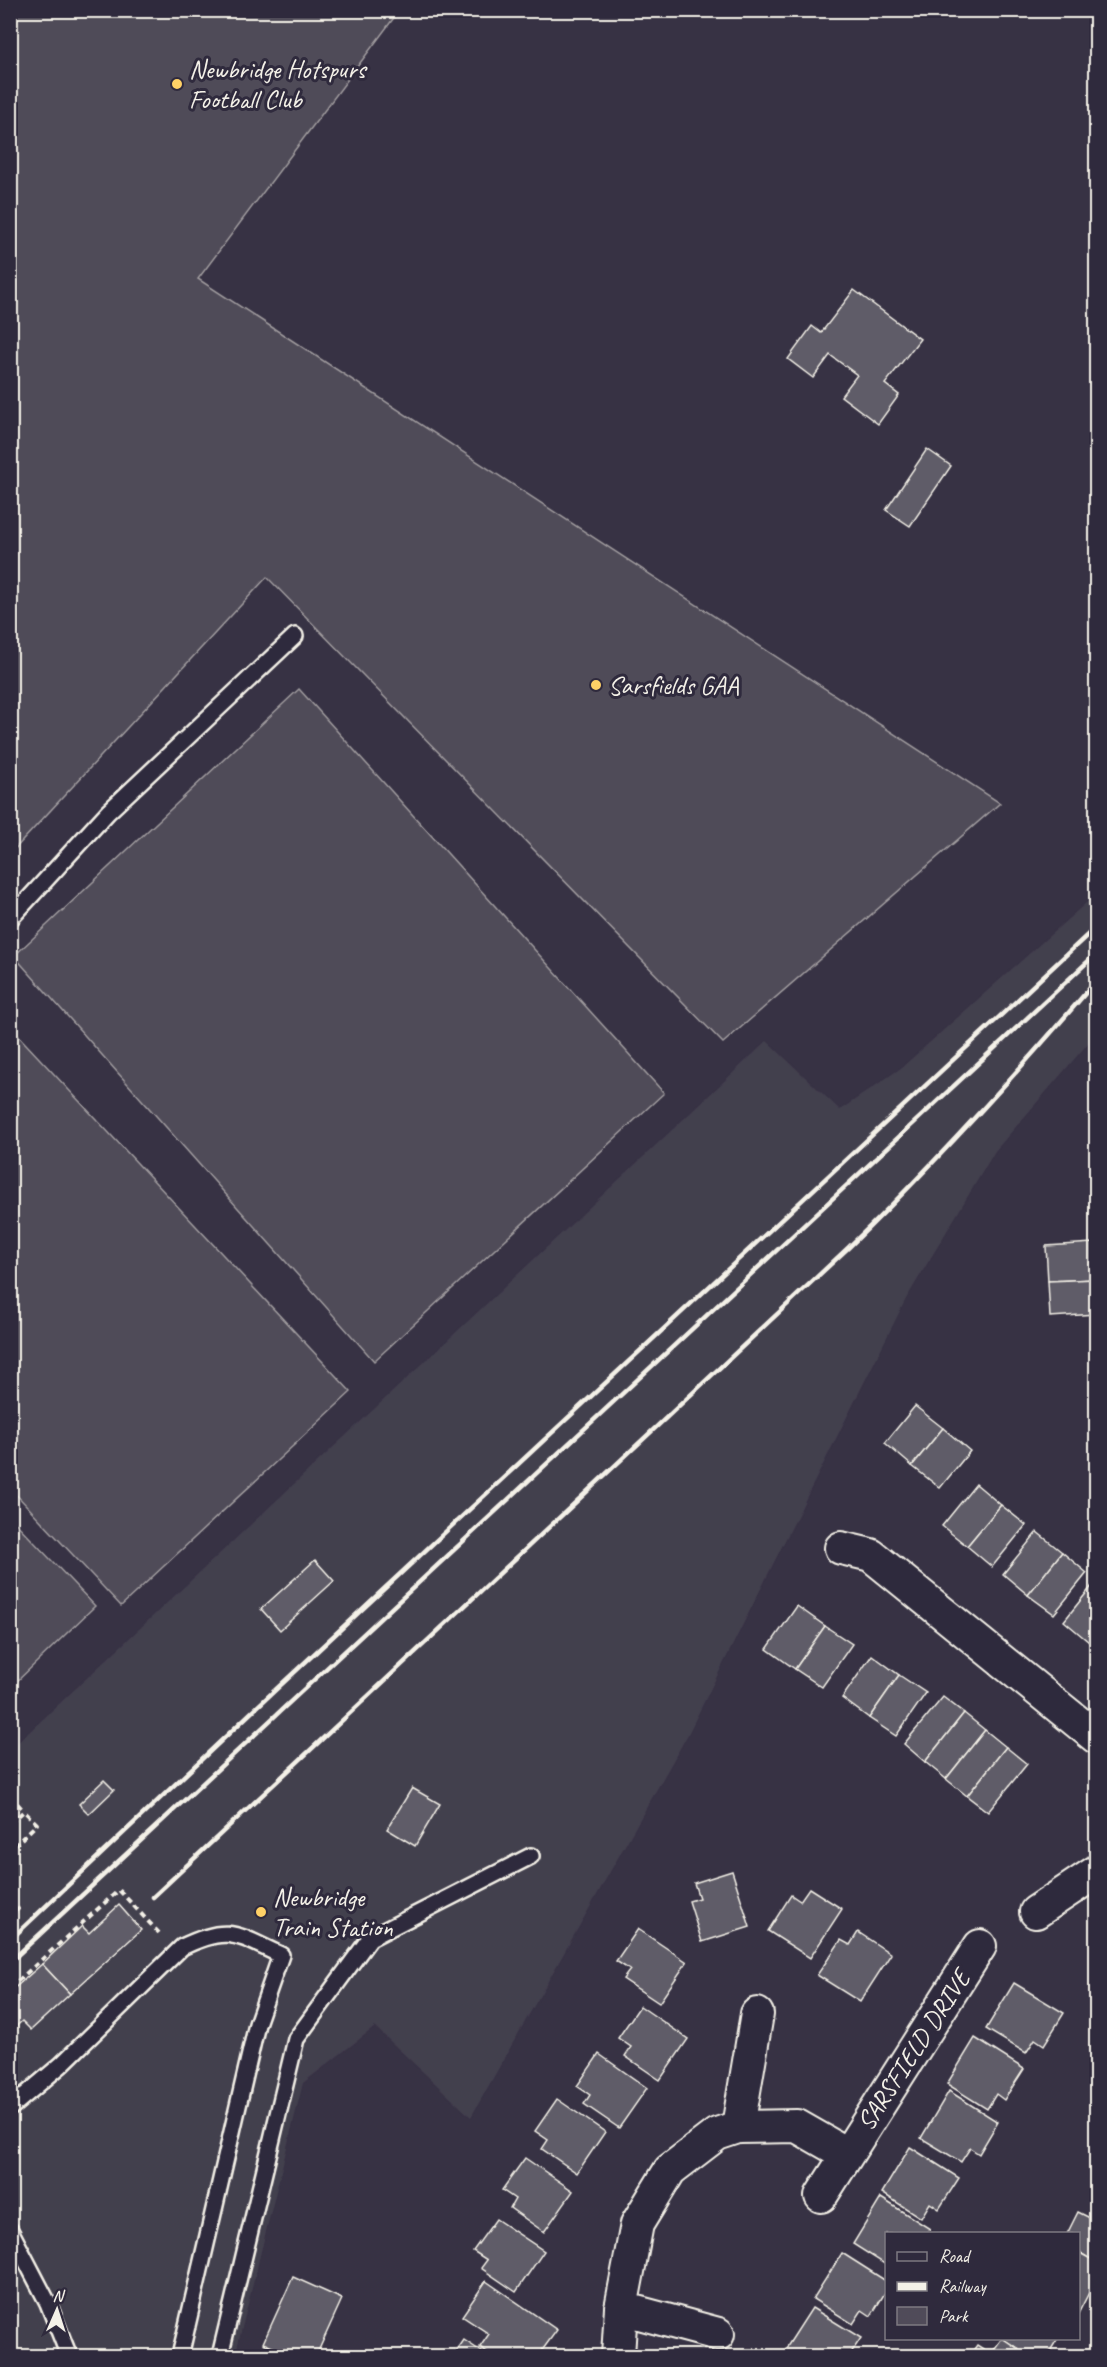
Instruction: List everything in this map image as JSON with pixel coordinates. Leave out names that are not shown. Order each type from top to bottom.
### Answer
[{"type":"street","points":[[840,1548],[871,1556],[1096,1737]]},
{"type":"street","points":[[1036,1912],[1096,1872]]},
{"type":"street","name":"SARSFIELD DRIVE","points":[[821,2196],[980,1946]]},
{"type":"street","points":[[738,2127],[757,2014]]},
{"type":"street","name":"SARSFIELD DRIVE","points":[[618,2356],[621,2308],[637,2224],[670,2170],[717,2134],[738,2127],[797,2126],[846,2154]]},
{"type":"street","points":[[621,2308],[718,2334]]},
{"type":"lane","points":[[10,919],[108,812],[295,636]]},
{"type":"lane","points":[[220,2356],[296,2039],[370,1938],[531,1856]]},
{"type":"lane","points":[[10,2108],[61,2065],[182,1947],[206,1935],[232,1933],[281,1955],[257,2024],[180,2356]]},
{"type":"lane","points":[[10,2230],[48,2303],[69,2356]]},
{"type":"path","points":[[10,1808],[16,1802],[37,1824],[10,1850]]},
{"type":"path","points":[[10,1823],[24,1811]]},
{"type":"path","points":[[10,1988],[119,1890],[164,1939],[182,1947]]},
{"type":"path","points":[[10,1900],[18,1909],[10,1916]]},
{"type":"shaded area","points":[[1096,894],[1096,1034],[995,1151],[906,1299],[687,1736],[471,2117],[375,2027],[303,2083],[235,2356],[11,2356],[11,1749],[767,1041],[840,1110],[901,1068]]},
{"type":"green space","name":"Sarsfields GAA","points":[[10,11],[399,11],[198,279],[1000,803],[723,1043],[267,577],[11,853]]},
{"type":"green space","points":[[299,689],[664,1093],[374,1361],[14,956]]},
{"type":"green space","points":[[11,1028],[351,1392],[121,1606],[11,1489]]},
{"type":"green space","points":[[11,1518],[95,1606],[11,1687]]},
{"type":"building","points":[[854,290],[920,339],[885,384],[899,395],[878,424],[841,396],[857,375],[830,355],[813,378],[788,359],[812,326],[821,333]]},
{"type":"building","points":[[927,449],[951,466],[910,526],[886,510]]},
{"type":"building","points":[[1093,1243],[1096,1279],[1048,1281],[1046,1246]]},
{"type":"building","points":[[1096,1279],[1096,1314],[1050,1317],[1048,1281]]},
{"type":"building","points":[[915,1406],[943,1428],[912,1466],[885,1443]]},
{"type":"building","points":[[943,1428],[970,1451],[940,1488],[912,1466]]},
{"type":"building","points":[[976,1484],[1001,1505],[967,1546],[942,1526]]},
{"type":"building","points":[[1001,1505],[1026,1525],[992,1567],[967,1546]]},
{"type":"building","points":[[1037,1532],[1062,1552],[1028,1595],[1003,1574]]},
{"type":"building","points":[[1062,1552],[1087,1573],[1054,1614],[1028,1595]]},
{"type":"building","points":[[315,1560],[334,1581],[280,1630],[261,1609]]},
{"type":"building","points":[[1096,1581],[1096,1633],[1089,1642],[1064,1621]]},
{"type":"building","points":[[797,1606],[825,1626],[795,1669],[767,1649]]},
{"type":"building","points":[[825,1626],[852,1644],[822,1687],[795,1669]]},
{"type":"building","points":[[872,1655],[899,1675],[869,1718],[842,1698]]},
{"type":"building","points":[[899,1675],[926,1693],[896,1736],[869,1718]]},
{"type":"building","points":[[943,1697],[964,1713],[925,1762],[904,1744]]},
{"type":"building","points":[[964,1713],[985,1730],[946,1779],[925,1762]]},
{"type":"building","points":[[985,1730],[1006,1747],[967,1796],[946,1779]]},
{"type":"building","points":[[1006,1747],[1027,1764],[988,1812],[967,1796]]},
{"type":"building","points":[[104,1780],[114,1790],[89,1814],[79,1804]]},
{"type":"building","points":[[412,1788],[440,1804],[415,1846],[387,1829]]},
{"type":"building","points":[[732,1871],[750,1927],[702,1942],[689,1901],[699,1898],[694,1883]]},
{"type":"building","points":[[809,1888],[842,1909],[810,1958],[768,1931],[791,1895],[800,1901]]},
{"type":"building","points":[[119,1905],[141,1930],[70,1994],[42,1964],[82,1926],[89,1933]]},
{"type":"building","points":[[638,1929],[687,1962],[659,2003],[623,1979],[630,1970],[616,1961]]},
{"type":"building","points":[[858,1932],[891,1954],[860,2002],[817,1975],[841,1940],[850,1945]]},
{"type":"building","points":[[42,1964],[70,1994],[31,2030],[22,2021],[10,2032],[10,1992]]},
{"type":"building","points":[[1014,1983],[1064,2013],[1044,2045],[1035,2039],[1026,2053],[986,2029]]},
{"type":"building","points":[[640,2006],[688,2039],[660,2080],[625,2056],[631,2047],[618,2038]]},
{"type":"building","points":[[975,2038],[1024,2069],[1004,2100],[996,2094],[987,2109],[947,2084]]},
{"type":"building","points":[[599,2054],[647,2088],[619,2128],[584,2104],[590,2095],[577,2086]]},
{"type":"building","points":[[949,2091],[998,2122],[979,2154],[970,2148],[961,2162],[921,2138]]},
{"type":"building","points":[[557,2099],[605,2132],[577,2173],[542,2149],[548,2140],[535,2131]]},
{"type":"building","points":[[910,2147],[959,2178],[939,2209],[930,2203],[921,2218],[882,2193]]},
{"type":"building","points":[[525,2158],[573,2191],[544,2232],[510,2208],[515,2199],[502,2190]]},
{"type":"building","points":[[881,2198],[930,2229],[928,2232],[885,2232],[885,2264],[853,2244]]},
{"type":"building","points":[[1078,2212],[1096,2221],[1096,2262],[1080,2253],[1080,2232],[1068,2232]]},
{"type":"building","points":[[496,2219],[544,2251],[516,2292],[481,2268],[487,2260],[473,2251]]},
{"type":"building","points":[[842,2253],[885,2280],[885,2293],[871,2316],[862,2310],[853,2324],[813,2299]]},
{"type":"building","points":[[1080,2253],[1096,2262],[1096,2279],[1080,2310]]},
{"type":"building","points":[[293,2277],[342,2299],[316,2356],[293,2356],[263,2343]]},
{"type":"building","points":[[486,2281],[557,2330],[538,2356],[518,2354],[516,2356],[493,2356],[480,2347],[489,2334],[462,2316]]},
{"type":"building","points":[[812,2308],[861,2338],[849,2356],[789,2356],[783,2353]]},
{"type":"building","points":[[464,2340],[488,2356],[453,2356]]},
{"type":"building","points":[[1001,2340],[1005,2340],[1029,2356],[969,2356],[977,2345],[991,2354]]},
{"type":"building","points":[[1005,2340],[1057,2340],[1047,2356],[1029,2356]]},
{"type":"railway","points":[[10,1940],[257,1707],[1096,927]]},
{"type":"railway","points":[[10,1962],[1096,954]]},
{"type":"railway","points":[[153,1897],[849,1247],[976,1117],[1096,981]]},
{"type":"place","name":"Newbridge Hotspurs Football Club","points":[[177,84]]},
{"type":"place","name":"Sarsfields GAA","points":[[596,685]]},
{"type":"place","name":"Newbridge Train Station","points":[[261,1912]]}]
